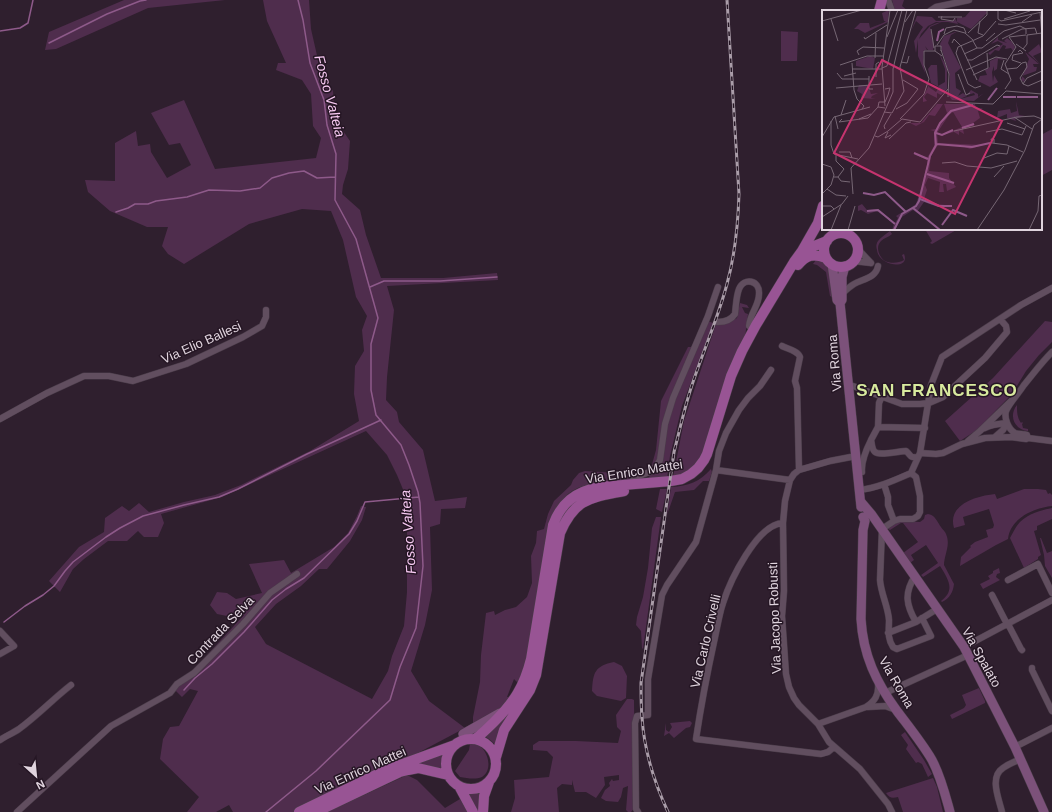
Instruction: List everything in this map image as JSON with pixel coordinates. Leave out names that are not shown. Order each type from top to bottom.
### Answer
[{"type":"main road","points":[[879,10],[882,0]]},
{"type":"main road","name":"Via Enrico Mattei","points":[[299,812],[386,770],[466,737],[481,735],[506,709],[514,699],[527,675],[531,659],[553,525],[559,512],[572,498],[588,489],[671,481],[691,474],[698,468],[707,454],[731,376],[742,351],[818,223],[822,209]]},
{"type":"main road","points":[[802,251],[842,231],[850,236],[857,248]]},
{"type":"main road","name":"Via Roma","points":[[830,236],[824,248],[824,254],[829,261],[837,300],[841,299]]},
{"type":"main road","name":"Via Roma","points":[[857,248],[856,255],[842,277],[841,299],[856,456],[862,490],[861,502],[864,518],[861,612],[862,628],[870,663],[878,681],[896,710],[924,747],[936,767],[950,812]]},
{"type":"main road","name":"Via Enrico Mattei","points":[[496,757],[504,730],[530,690],[536,674],[560,533],[566,519],[575,507],[593,497],[624,490],[689,480],[701,471],[708,461],[718,426],[735,376],[743,358],[798,265],[807,257],[815,255],[829,261]]},
{"type":"main road","points":[[829,261],[838,267],[849,264]]},
{"type":"main road","name":"Via Spalato","points":[[861,502],[872,515],[915,576],[966,651],[1015,747],[1044,812]]},
{"type":"main road","name":"Via Spalato","points":[[864,518],[879,527]]},
{"type":"main road","points":[[863,530],[869,526],[879,527]]},
{"type":"main road","points":[[473,812],[446,766],[450,750],[466,737],[480,740],[488,744],[496,757],[497,762],[495,773],[489,782],[484,796],[483,812]]},
{"type":"main road","name":"Via Enrico Mattei","points":[[316,812],[404,771],[418,768],[454,781]]},
{"type":"main road","points":[[454,781],[466,789],[474,789],[489,782]]},
{"type":"street","points":[[888,0],[892,10]]},
{"type":"street","points":[[932,10],[936,7],[969,0]]},
{"type":"street","points":[[849,264],[871,263],[857,248]]},
{"type":"street","points":[[841,299],[855,284],[862,282],[876,273],[878,266]]},
{"type":"street","points":[[708,316],[715,322],[727,321],[733,317],[735,314],[739,288],[745,282],[750,281],[758,287],[759,293],[758,301],[749,320],[749,326],[754,329]]},
{"type":"street","points":[[631,485],[634,478],[652,471],[660,460],[665,424],[673,398],[708,316],[718,287]]},
{"type":"street","points":[[882,396],[879,403],[878,427],[871,440],[861,466],[862,490],[884,484],[911,472],[919,455],[925,428],[931,385],[942,357],[1000,318],[1052,288]]},
{"type":"street","name":"Via Elio Ballesi","points":[[0,419],[47,393],[84,376],[109,376],[133,381],[186,364],[243,337],[262,326],[266,317],[266,310]]},
{"type":"street","points":[[849,386],[853,386],[902,404],[928,403],[943,397],[985,358],[1007,332],[1006,326],[1000,318]]},
{"type":"street","points":[[782,346],[799,354],[800,357],[795,381],[797,388],[799,470],[830,461],[856,456]]},
{"type":"street","points":[[1028,438],[1027,435],[1015,433],[1011,429],[1005,416],[1006,411],[1015,397],[1052,352]]},
{"type":"street","points":[[638,812],[636,809],[635,723],[637,716],[648,715],[648,679],[662,595],[696,542],[720,451],[729,427],[743,404],[760,386],[771,370]]},
{"type":"street","points":[[980,431],[1015,397]]},
{"type":"street","points":[[871,440],[872,447],[875,452],[879,454],[906,450],[912,458],[919,455],[936,454],[952,450],[989,426],[1007,423]]},
{"type":"street","points":[[995,437],[1003,430],[1007,423]]},
{"type":"street","points":[[878,427],[925,428]]},
{"type":"street","points":[[962,444],[995,437],[1028,438],[1052,441]]},
{"type":"street","points":[[716,470],[790,480]]},
{"type":"street","name":"Via Jacopo Robusti","points":[[799,470],[790,480],[785,501],[783,523],[784,591],[782,616],[786,674],[792,693],[798,705],[818,724],[829,742],[860,769],[888,804],[892,812]]},
{"type":"street","points":[[911,472],[916,477],[920,496],[920,512],[918,516],[913,519],[900,519],[879,527],[880,588],[889,618],[888,633],[890,644],[897,649],[931,636],[922,618]]},
{"type":"street","points":[[884,484],[888,497],[888,505],[894,521]]},
{"type":"street","name":"Via Carlo Crivelli","points":[[783,523],[778,523],[768,528],[748,550],[722,603],[696,739],[821,754],[828,752],[834,747]]},
{"type":"street","points":[[1008,580],[1038,564],[1052,593]]},
{"type":"street","name":"Contrada Selva","points":[[17,812],[111,726],[170,693],[177,684],[194,673],[238,629],[270,593],[296,574]]},
{"type":"street","points":[[915,576],[907,596],[911,614],[916,622]]},
{"type":"street","points":[[992,594],[1021,650]]},
{"type":"street","points":[[885,693],[966,651],[1007,624],[1052,600]]},
{"type":"street","points":[[888,633],[916,622],[937,609]]},
{"type":"street","points":[[0,631],[14,646],[0,654]]},
{"type":"street","points":[[1031,669],[1052,711]]},
{"type":"street","points":[[818,724],[866,707],[872,703],[876,697],[878,681]]},
{"type":"street","points":[[0,740],[18,730],[70,685]]},
{"type":"street","points":[[866,707],[885,706],[896,710]]},
{"type":"street","points":[[1015,747],[1052,728]]},
{"type":"street","points":[[1002,812],[997,789],[997,776],[1002,768],[1020,759]]},
{"type":"shaded area","points":[[124,0],[225,0],[148,8],[56,49],[45,50],[49,32]]},
{"type":"shaded area","points":[[263,0],[309,0],[311,29],[321,73],[333,91],[335,119],[350,141],[348,169],[342,194],[360,210],[366,235],[381,278],[443,278],[497,273],[498,280],[387,286],[394,310],[386,400],[397,412],[399,422],[423,450],[435,501],[467,497],[465,508],[441,509],[440,524],[430,527],[432,590],[425,625],[411,671],[429,701],[465,728],[416,754],[296,812],[233,812],[229,805],[216,812],[187,812],[199,797],[160,759],[163,739],[170,727],[179,726],[198,691],[190,689],[182,697],[175,690],[244,615],[227,616],[217,614],[210,605],[217,592],[227,593],[236,599],[262,593],[249,564],[284,560],[291,573],[334,547],[348,533],[361,506],[366,507],[362,520],[350,541],[327,569],[319,569],[301,586],[276,604],[255,627],[266,644],[372,699],[388,671],[392,656],[404,626],[407,592],[407,499],[387,455],[366,431],[222,497],[161,514],[164,523],[158,537],[144,537],[138,531],[127,541],[108,541],[73,569],[60,592],[49,581],[79,547],[104,532],[105,518],[122,506],[129,511],[139,503],[149,512],[215,495],[241,485],[310,451],[359,421],[354,394],[355,366],[364,351],[362,330],[367,316],[356,297],[343,240],[331,211],[302,209],[249,224],[184,264],[168,254],[162,246],[168,227],[147,227],[110,211],[88,192],[85,180],[115,181],[115,143],[136,131],[138,146],[150,144],[151,152],[167,178],[191,165],[180,143],[169,145],[151,113],[184,100],[215,169],[316,158],[321,138],[313,126],[311,94],[302,80],[276,70],[278,63],[286,63],[267,21]]},
{"type":"shaded area","points":[[892,0],[904,0],[902,6],[907,10],[895,10]]},
{"type":"shaded area","points":[[781,31],[798,32],[797,61],[781,61]]},
{"type":"shaded area","points":[[1052,129],[1052,170],[1042,175],[1042,134]]},
{"type":"shaded area","points":[[926,230],[956,230],[932,244],[930,243],[932,241]]},
{"type":"shaded area","points":[[890,231],[892,234],[879,243],[878,252],[885,261],[892,263],[904,260],[902,255],[904,254],[905,259],[903,263],[894,264],[888,263],[883,260],[879,256],[877,249],[878,241]]},
{"type":"shaded area","points":[[816,260],[821,261],[828,267],[832,297],[830,296],[826,272],[817,265],[813,264]]},
{"type":"shaded area","points":[[740,303],[747,305],[749,308],[742,307],[745,313],[748,314],[745,338],[701,461],[690,472],[673,477],[684,421],[716,324],[726,324],[737,318]]},
{"type":"shaded area","points":[[708,321],[713,323],[682,406],[670,456],[667,478],[648,480],[651,473],[654,471],[675,398]]},
{"type":"shaded area","points":[[1045,321],[1052,322],[1052,342],[1026,371],[1012,394],[977,430],[960,441],[945,421],[993,378]]},
{"type":"shaded area","points":[[688,347],[692,347],[670,401],[657,462],[651,468],[656,450],[661,401]]},
{"type":"shaded area","points":[[1017,405],[1019,419],[1021,423],[1023,423],[1023,428],[1028,429],[1028,431],[1023,430],[1014,422],[1013,414]]},
{"type":"shaded area","points":[[711,469],[712,472],[709,481],[703,481],[694,490],[675,492],[667,515],[671,487],[683,486],[698,480]]},
{"type":"shaded area","points":[[585,471],[632,474],[627,482],[600,483],[579,488],[562,500],[555,510],[548,524],[526,662],[519,684],[514,679],[507,697],[512,697],[503,708],[473,724],[480,682],[481,655],[486,613],[494,611],[495,615],[516,607],[527,597],[532,583],[531,556],[536,543],[537,531],[544,529],[548,514],[554,501],[571,485],[579,473]]},
{"type":"shaded area","points":[[660,489],[667,489],[662,512],[656,509]]},
{"type":"shaded area","points":[[1024,489],[1046,490],[1048,494],[1050,493],[1052,495],[1052,506],[1038,509],[1024,515],[1013,525],[1008,539],[960,566],[961,557],[971,547],[970,546],[975,542],[988,537],[986,530],[993,528],[994,525],[989,509],[963,517],[965,525],[954,528],[953,520],[959,507],[972,499],[995,494],[997,499]]},
{"type":"shaded area","points":[[1052,508],[1052,519],[1037,526],[1037,530],[1034,531],[1041,555],[1038,559],[1024,568],[1010,538],[1017,525],[1023,519],[1035,513]]},
{"type":"shaded area","points":[[925,515],[932,515],[936,519],[945,533],[948,542],[944,565],[954,584],[951,594],[942,602],[941,601],[948,593],[949,584],[946,575],[940,566],[923,577],[921,575],[938,563],[926,545],[911,555],[914,560],[910,563],[903,553],[918,542],[903,523],[890,530],[888,529],[899,521],[920,522],[924,519]]},
{"type":"shaded area","points":[[656,517],[661,517],[643,649],[641,631],[636,625],[648,568],[652,528]]},
{"type":"shaded area","points":[[1040,538],[1047,553],[1052,551],[1052,578],[1045,566]]},
{"type":"shaded area","points":[[999,568],[1000,573],[997,574],[996,577],[1000,580],[983,589],[980,584],[990,579],[988,576]]},
{"type":"shaded area","points":[[614,662],[622,666],[627,676],[626,698],[621,701],[597,696],[592,691],[593,679],[596,671],[603,666]]},
{"type":"shaded area","points":[[979,688],[985,703],[952,719],[950,715],[964,708],[966,705],[962,695]]},
{"type":"shaded area","points":[[627,699],[634,700],[635,807],[631,812],[626,810],[628,786],[623,788],[618,802],[606,801],[601,798],[605,790],[610,786],[609,783],[612,779],[613,781],[619,780],[619,775],[604,777],[605,785],[596,798],[586,792],[575,792],[572,780],[572,785],[562,784],[557,788],[559,812],[511,812],[515,798],[514,780],[549,777],[553,757],[547,751],[533,750],[533,745],[539,741],[618,743],[621,731],[617,727],[616,715]]},
{"type":"shaded area","points":[[512,707],[496,745],[484,736]]},
{"type":"shaded area","points":[[690,721],[692,723],[690,727],[686,728],[674,738],[669,733],[664,736],[666,723],[666,730],[669,732],[672,727],[670,723]]},
{"type":"shaded area","points":[[905,732],[932,774],[928,777],[922,764],[918,762],[916,763],[906,749],[908,745],[901,735]]},
{"type":"shaded area","points":[[470,744],[481,747],[488,759],[487,771],[482,777],[479,778],[460,777],[455,771],[469,750]]},
{"type":"shaded area","points":[[444,753],[442,769],[412,764]]},
{"type":"shaded area","points":[[407,775],[417,780],[445,808],[460,799],[468,812],[327,812]]},
{"type":"shaded area","points":[[933,778],[937,787],[943,812],[903,812],[898,797],[890,797],[886,793]]},
{"type":"shaded area","points":[[482,790],[479,812],[477,812],[468,793]]},
{"type":"waterway","points":[[0,31],[20,28],[28,23],[33,0]]},
{"type":"waterway","points":[[49,43],[107,14],[146,0]]},
{"type":"waterway","name":"Fosso Valteia","points":[[266,812],[316,771],[390,700],[400,667],[416,628],[423,566],[420,503],[418,492],[401,445],[376,415],[371,390],[371,344],[378,318],[356,239],[335,200],[336,154],[327,125],[324,100],[310,63],[298,0]]},
{"type":"waterway","points":[[116,212],[135,204],[148,204],[156,201],[187,197],[209,190],[240,191],[260,188],[272,178],[289,173],[304,171],[317,178],[335,177]]},
{"type":"waterway","points":[[370,287],[384,281],[440,281],[497,277]]},
{"type":"waterway","points":[[4,622],[25,606],[43,595],[54,586],[73,562],[120,528],[143,516],[219,497],[381,420]]},
{"type":"waterway","points":[[184,690],[244,632],[272,600],[304,578],[349,534],[357,521],[365,502],[419,497]]},
{"type":"railway","points":[[668,812],[658,789],[647,754],[641,709],[641,683],[674,452],[690,391],[723,297],[730,273],[736,240],[739,194],[727,0]]},
{"type":"district","name":"SAN FRANCESCO","points":[[937,390]]}]
